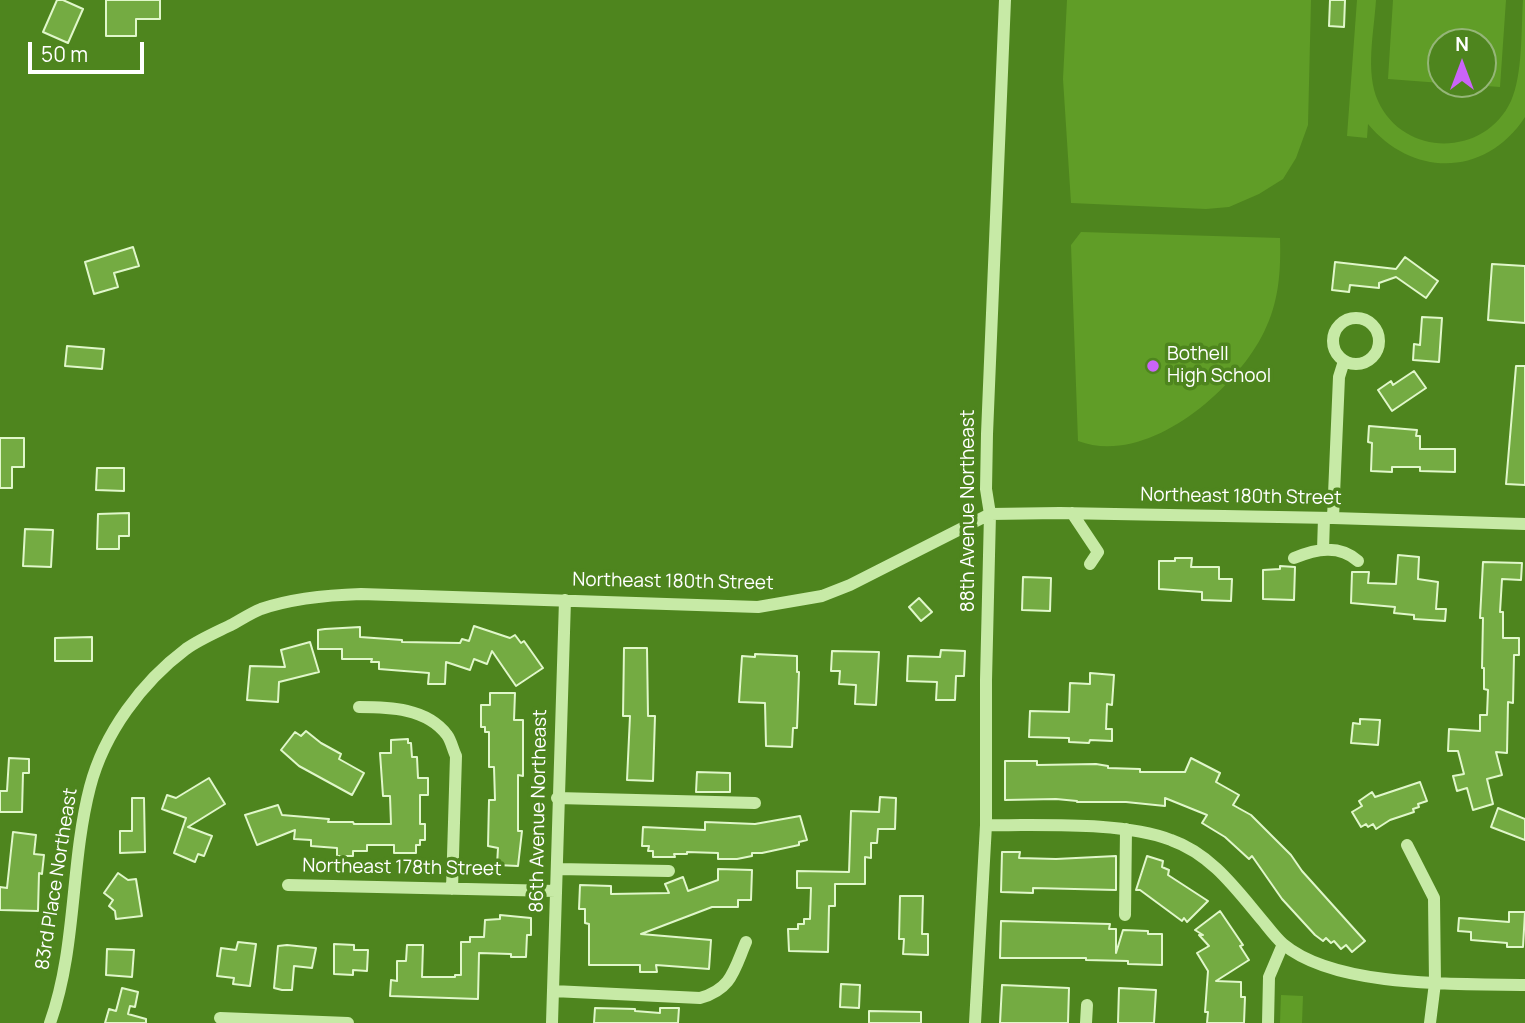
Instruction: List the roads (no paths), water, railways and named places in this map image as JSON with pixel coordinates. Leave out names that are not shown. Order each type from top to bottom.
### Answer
[{"type":"street","name":"88th Avenue Northeast","points":[[975,1023],[986,825],[990,514],[986,489],[987,435],[1005,0]]},
{"type":"street","points":[[1323,550],[1329,518],[1339,377],[1344,361]]},
{"type":"street","name":"Northeast 180th Street","points":[[158,676],[186,649],[216,632],[261,610],[295,601],[361,594],[758,607],[822,596],[850,585],[990,514],[1072,513],[1525,524]]},
{"type":"street","points":[[1072,513],[1098,552],[1090,564]]},
{"type":"street","points":[[1294,558],[1312,551],[1347,551],[1358,561]]},
{"type":"street","name":"86th Avenue Northeast","points":[[552,1023],[565,600]]},
{"type":"street","name":"83rd Place Northeast","points":[[50,1023],[57,1005],[63,973],[90,785],[103,750],[117,724],[136,698],[158,676]]},
{"type":"street","points":[[359,707],[394,708],[426,718],[448,736],[456,756],[452,889]]},
{"type":"street","points":[[557,798],[755,803]]},
{"type":"street","points":[[986,825],[1126,829],[1171,840],[1202,855],[1225,876],[1283,944],[1318,964],[1353,976],[1435,983],[1525,985]]},
{"type":"street","points":[[1125,915],[1126,829]]},
{"type":"street","points":[[1407,845],[1434,898],[1435,983],[1430,1023]]},
{"type":"street","points":[[557,869],[669,871]]},
{"type":"street","name":"Northeast 178th Street","points":[[288,885],[556,891]]},
{"type":"street","points":[[553,991],[700,998],[716,994],[729,983],[746,942]]},
{"type":"street","points":[[1268,1023],[1269,977],[1283,944]]},
{"type":"street","points":[[1086,1023],[1087,1005]]},
{"type":"street","points":[[220,1018],[348,1023]]},
{"type":"place","name":"Bothell High School","points":[[1153,366]]}]
